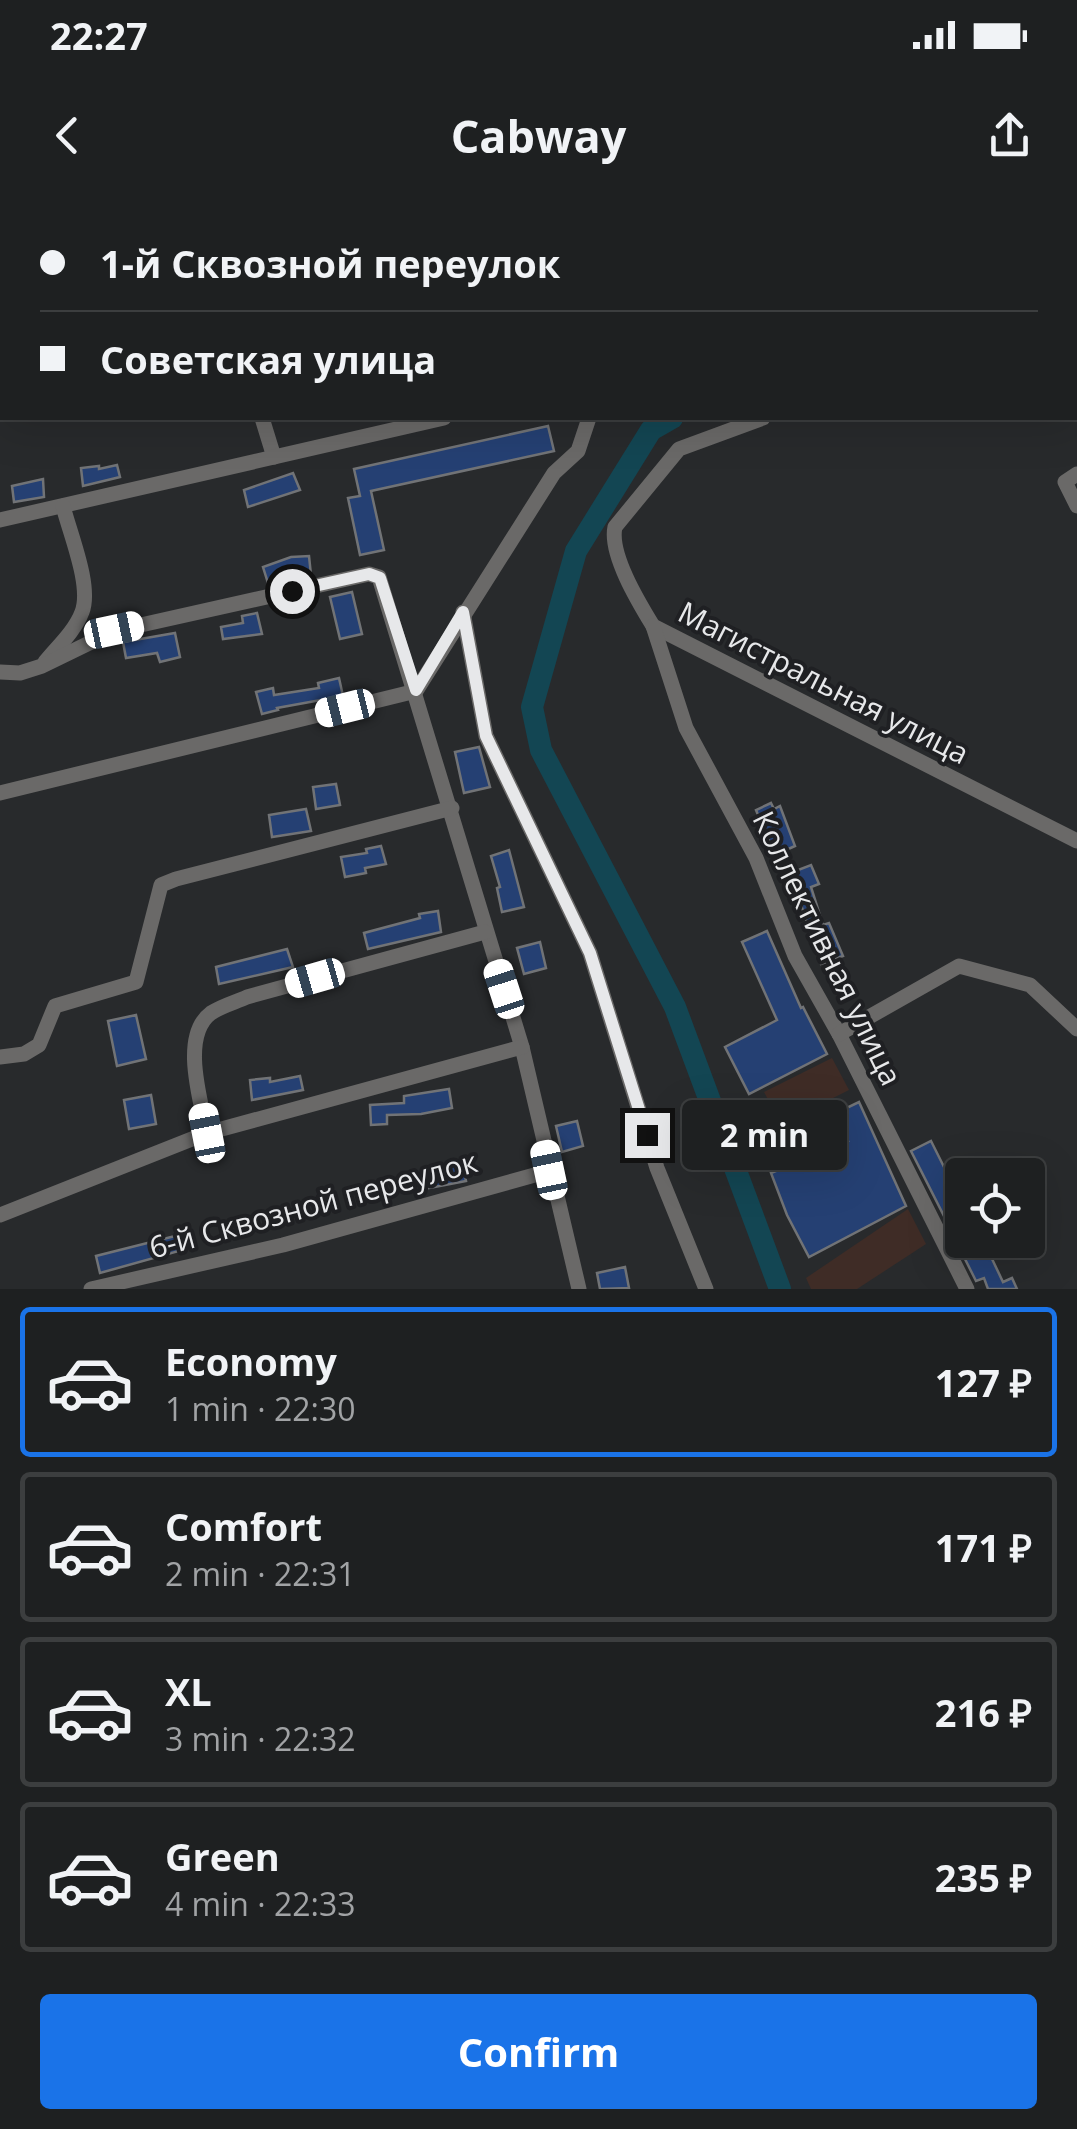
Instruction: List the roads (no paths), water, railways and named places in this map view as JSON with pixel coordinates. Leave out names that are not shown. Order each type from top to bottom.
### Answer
[{"type":"street","points":[[263,420],[274,457]]},
{"type":"street","points":[[0,520],[435,420]]},
{"type":"street","points":[[0,792],[416,690],[554,473],[578,451],[588,420]]},
{"type":"street","name":"Магистральная улица","points":[[758,420],[679,449],[616,527],[614,542],[633,592],[653,626],[1077,841]]},
{"type":"street","points":[[1077,474],[1065,482],[1077,506]]},
{"type":"street","points":[[42,666],[84,608],[86,591],[62,506]]},
{"type":"street","points":[[0,672],[42,666],[114,630],[374,574],[382,584],[416,690],[522,1047],[579,1289]]},
{"type":"street","points":[[463,612],[486,736],[590,953],[656,1168],[706,1289]]},
{"type":"street","name":"Коллективная улица","points":[[653,626],[686,728],[756,858],[794,956],[838,1034],[967,1289]]},
{"type":"street","points":[[0,1057],[24,1054],[39,1045],[49,1013],[61,1002],[136,982],[162,885],[176,878],[452,808]]},
{"type":"street","points":[[207,1133],[194,1058],[197,1032],[214,1011],[247,998],[486,932]]},
{"type":"street","points":[[838,1034],[958,966],[1030,985],[1076,1030]]},
{"type":"street","points":[[0,1215],[207,1133],[522,1047]]},
{"type":"street","name":"6-й Сквозной переулок","points":[[91,1289],[283,1245],[549,1170]]},
{"type":"waterway","points":[[668,420],[651,430],[576,551],[532,707],[541,750],[675,1007],[780,1289]]}]
